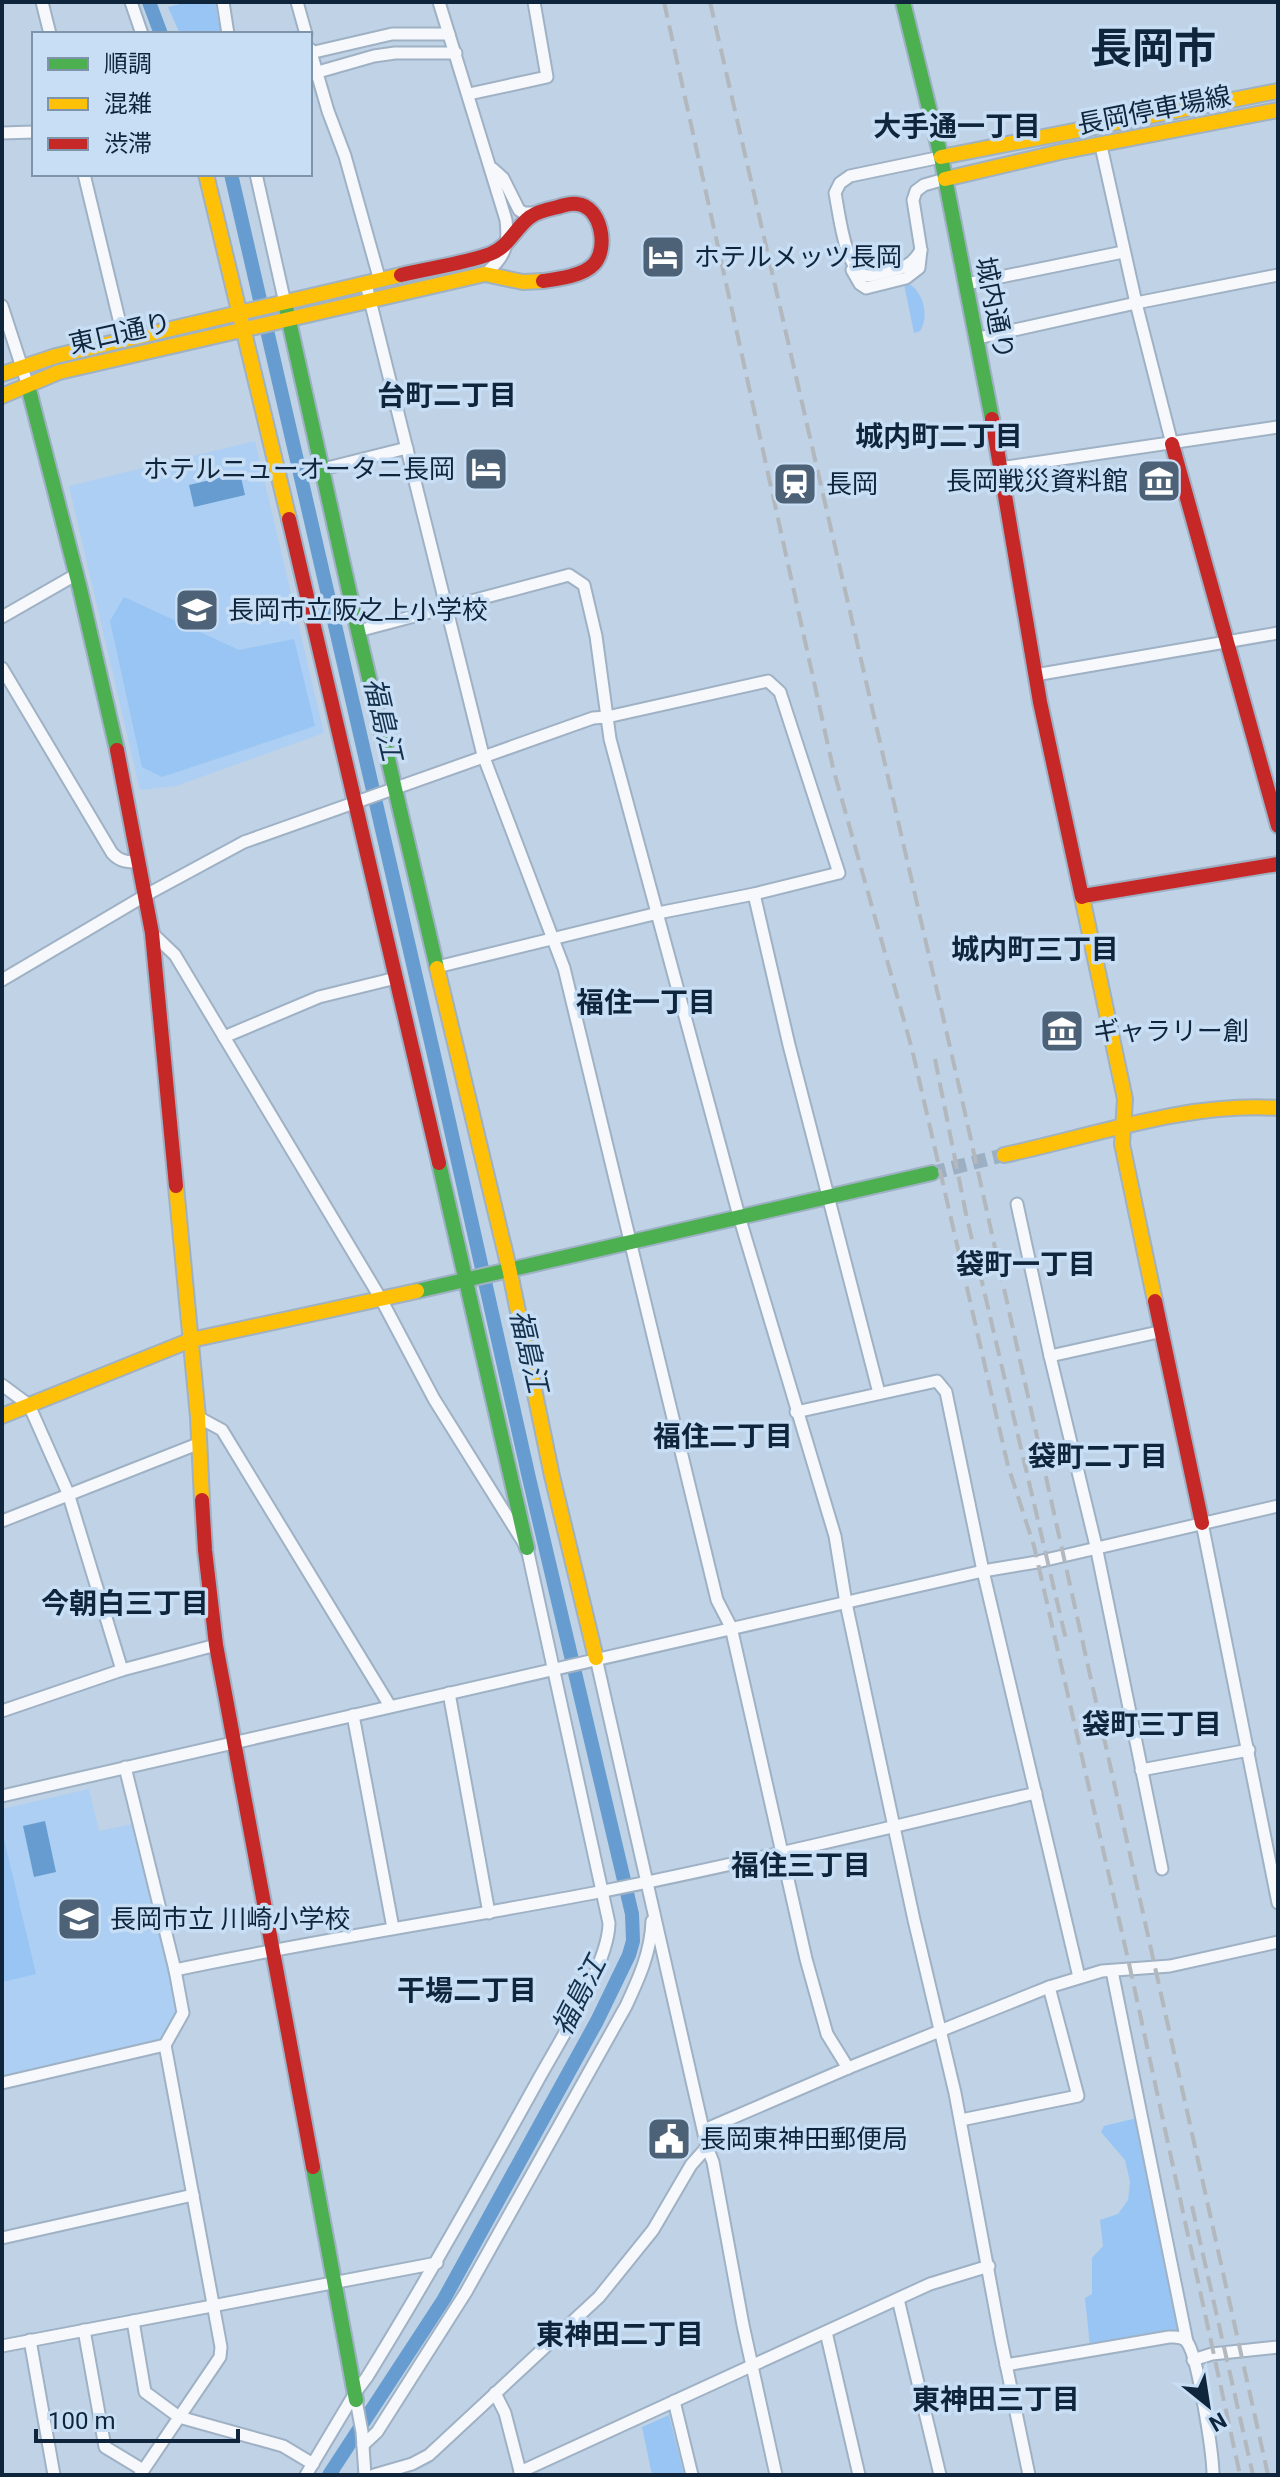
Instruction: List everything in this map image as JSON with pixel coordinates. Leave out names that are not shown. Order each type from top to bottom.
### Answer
[{"type":"street","points":[[42,2],[50,32]]},
{"type":"street","points":[[131,2],[141,32]]},
{"type":"street","points":[[223,2],[228,32]]},
{"type":"street","points":[[297,2],[305,32]]},
{"type":"street","points":[[439,2],[506,220],[508,245]]},
{"type":"street","points":[[469,94],[547,77],[534,2]]},
{"type":"street","name":"城内通り","points":[[903,2],[941,157],[978,338],[1035,675],[1125,1099],[1122,1144],[1202,1523]]},
{"type":"street","points":[[312,51],[392,34],[449,34]]},
{"type":"street","points":[[456,53],[385,54],[313,73],[345,156],[373,282],[371,302],[483,755],[564,968],[717,1600],[731,1627],[806,1959],[827,2034],[848,2068]]},
{"type":"street","name":"長岡停車場線","points":[[941,157],[1278,91]]},
{"type":"street","name":"長岡停車場線","points":[[945,179],[1060,152],[1278,110]]},
{"type":"street","points":[[2,133],[32,132]]},
{"type":"street","points":[[1101,146],[1123,252],[1172,444],[1278,826]]},
{"type":"street","points":[[941,157],[850,176],[840,183],[835,193],[851,265],[860,274],[868,276],[906,268],[915,261],[921,250],[913,200],[916,191],[924,185],[945,179]]},
{"type":"street","points":[[246,321],[286,321],[485,274],[527,283],[582,272],[594,266],[602,247],[596,219],[587,208],[579,204],[524,213],[519,210],[503,178],[490,166]]},
{"type":"street","points":[[84,176],[124,340]]},
{"type":"street","points":[[133,2321],[145,2392],[179,2417],[283,2446],[310,2470],[437,2263],[554,2051],[606,1949],[609,1923],[607,1890],[559,1667],[527,1548],[470,1277],[376,901],[360,799],[246,321],[207,176]]},
{"type":"street","points":[[256,176],[281,304],[323,469],[392,790],[437,967],[643,1882],[652,1900],[707,2147],[713,2162],[776,2475]]},
{"type":"street","points":[[485,274],[498,263],[520,228],[536,213]]},
{"type":"street","points":[[246,321],[281,304],[481,257],[508,245]]},
{"type":"street","points":[[966,284],[1123,252]]},
{"type":"street","points":[[978,338],[1278,275]]},
{"type":"street","points":[[2,306],[28,386],[77,574],[146,895],[191,1340],[205,1550],[216,1645],[335,2282],[362,2439],[365,2475]]},
{"type":"street","name":"東口通り","points":[[2,374],[22,365],[124,340],[246,321]]},
{"type":"street","name":"東口通り","points":[[2,396],[59,372],[246,321]]},
{"type":"street","points":[[1000,468],[1278,427]]},
{"type":"street","points":[[323,469],[407,448]]},
{"type":"street","points":[[2,617],[77,574]]},
{"type":"street","points":[[358,631],[569,575],[578,578],[584,585],[596,636],[610,739],[739,1216],[835,1536],[846,1603],[914,1920],[961,2120],[1029,2475]]},
{"type":"street","points":[[1035,675],[1278,633]]},
{"type":"street","points":[[2,668],[112,853],[125,862],[139,862]]},
{"type":"street","points":[[2,980],[146,895],[244,842],[360,799],[593,718],[768,681],[780,692],[839,873],[437,967]]},
{"type":"street","points":[[1083,896],[1278,864]]},
{"type":"street","points":[[754,894],[879,1393]]},
{"type":"street","points":[[152,933],[175,955],[381,1299],[434,1399],[527,1548]]},
{"type":"street","points":[[224,1037],[319,997],[396,978]]},
{"type":"street","points":[[1004,1155],[1196,1110],[1231,1106],[1278,1108]]},
{"type":"street","points":[[2,1416],[191,1340],[224,1331],[381,1299],[932,1173]]},
{"type":"street","points":[[1017,1204],[1096,1546],[1162,1869]]},
{"type":"street","points":[[1050,1356],[1163,1331]]},
{"type":"street","points":[[796,1412],[937,1381],[946,1392],[983,1571],[1079,1977]]},
{"type":"street","points":[[2,1385],[29,1405],[68,1493],[122,1670]]},
{"type":"street","points":[[198,1417],[222,1430],[390,1706]]},
{"type":"street","points":[[2,1521],[200,1443]]},
{"type":"street","points":[[2,1796],[731,1627],[983,1571],[1037,1562],[1278,1506]]},
{"type":"street","points":[[1202,1523],[1278,1903]]},
{"type":"street","points":[[2,1711],[122,1670],[216,1645]]},
{"type":"street","points":[[449,1693],[489,1913]]},
{"type":"street","points":[[353,1715],[393,1928]]},
{"type":"street","points":[[1141,1770],[1249,1750]]},
{"type":"street","points":[[84,2330],[105,2447],[141,2473],[220,2357],[221,2347],[165,2045],[183,2013],[125,1767]]},
{"type":"street","points":[[175,1970],[272,1949],[607,1890],[1036,1793]]},
{"type":"street","points":[[362,2439],[377,2432],[466,2292],[626,2006],[649,1947],[652,1900]]},
{"type":"street","points":[[704,2130],[940,2030],[1079,1977],[1170,1966],[1278,1942]]},
{"type":"street","points":[[1112,1971],[1193,2360],[1213,2475]]},
{"type":"street","points":[[961,2120],[1078,2096],[1049,1987]]},
{"type":"street","points":[[2,2083],[165,2045]]},
{"type":"street","points":[[374,2475],[421,2461],[599,2297],[653,2230],[691,2165],[707,2147]]},
{"type":"street","points":[[2,2238],[193,2195]]},
{"type":"street","points":[[2,2346],[437,2263]]},
{"type":"street","points":[[495,2393],[505,2413],[520,2473],[947,2277],[989,2266]]},
{"type":"street","points":[[898,2299],[940,2475]]},
{"type":"street","points":[[826,2332],[859,2475]]},
{"type":"street","points":[[1006,2365],[1169,2337],[1182,2338],[1187,2342]]},
{"type":"street","points":[[30,2340],[54,2475]]},
{"type":"street","points":[[1193,2360],[1212,2354],[1278,2347]]},
{"type":"street","points":[[674,2401],[692,2475]]},
{"type":"shaded area","points":[[189,2],[215,2],[221,32],[179,32],[168,7]]},
{"type":"shaded area","points":[[904,284],[915,289],[924,306],[923,325],[920,331],[914,333]]},
{"type":"shaded area","name":"長岡市立阪之上小学校","points":[[255,441],[324,733],[176,786],[140,790],[69,486]]},
{"type":"shaded area","points":[[240,473],[245,495],[194,507],[189,485]]},
{"type":"shaded area","points":[[124,597],[239,650],[294,639],[315,726],[162,777],[142,767],[110,621]]},
{"type":"shaded area","name":"長岡市立 川崎小学校","points":[[89,1789],[99,1831],[133,1824],[177,2008],[159,2040],[2,2076],[2,1809]]},
{"type":"shaded area","points":[[45,1821],[56,1872],[34,1877],[23,1826]]},
{"type":"shaded area","points":[[2,1831],[36,1974],[2,1982]]},
{"type":"shaded area","points":[[1141,2117],[1182,2328],[1090,2347],[1085,2298],[1092,2294],[1092,2258],[1103,2246],[1100,2220],[1118,2214],[1128,2200],[1130,2182],[1125,2160],[1101,2132],[1104,2126]]},
{"type":"shaded area","points":[[669,2415],[684,2475],[652,2475],[642,2427]]},
{"type":"waterway","name":"福島江","points":[[149,2],[160,32]]},
{"type":"waterway","name":"福島江","points":[[231,176],[529,1478],[632,1914],[633,1941],[629,1955],[597,2021],[444,2299],[329,2475]]},
{"type":"tunnel","points":[[932,1173],[1004,1155]]},
{"type":"railway","points":[[664,2],[833,768],[912,1049],[1008,1466],[1034,1546],[1240,2475]]},
{"type":"railway","points":[[710,2],[961,1095],[1268,2475]]},
{"type":"railway","points":[[935,1059],[966,1214],[1067,1644]]},
{"type":"railway","points":[[1192,2206],[1253,2475]]},
{"type":"traffic: fast","points":[[903,2],[941,157],[992,419]]},
{"type":"traffic: fast","points":[[285,303],[437,968]]},
{"type":"traffic: fast","points":[[28,386],[117,750]]},
{"type":"traffic: fast","points":[[439,1163],[527,1548]]},
{"type":"traffic: fast","points":[[417,1291],[932,1173]]},
{"type":"traffic: fast","points":[[313,2167],[356,2400]]},
{"type":"traffic: slow","points":[[941,157],[1278,91]]},
{"type":"traffic: slow","points":[[945,179],[1060,152],[1278,110]]},
{"type":"traffic: slow","points":[[206,176],[289,519]]},
{"type":"traffic: slow","points":[[2,396],[59,372],[485,274],[523,282],[543,281]]},
{"type":"traffic: slow","points":[[2,374],[56,356],[401,275]]},
{"type":"traffic: slow","points":[[1082,897],[1125,1099],[1122,1144],[1155,1301]]},
{"type":"traffic: slow","points":[[437,968],[509,1268],[552,1476],[596,1658]]},
{"type":"traffic: slow","points":[[1004,1155],[1174,1115],[1209,1110],[1278,1108]]},
{"type":"traffic: slow","points":[[176,1186],[198,1417],[202,1500]]},
{"type":"traffic: slow","points":[[2,1416],[191,1340],[417,1291]]},
{"type":"traffic: jam","points":[[401,275],[490,254],[502,247],[536,213],[570,204],[585,206],[592,212],[600,229],[599,257],[584,271],[543,281]]},
{"type":"traffic: jam","points":[[992,419],[1040,702],[1082,897]]},
{"type":"traffic: jam","points":[[1172,444],[1278,826]]},
{"type":"traffic: jam","points":[[289,519],[439,1163]]},
{"type":"traffic: jam","points":[[117,750],[152,933],[176,1186]]},
{"type":"traffic: jam","points":[[1083,896],[1278,864]]},
{"type":"traffic: jam","points":[[1155,1301],[1202,1523]]},
{"type":"traffic: jam","points":[[202,1500],[216,1645],[313,2167]]},
{"type":"place","name":"ホテルメッツ長岡","points":[[663,257]]},
{"type":"place","name":"ホテルニューオータニ長岡","points":[[486,469]]},
{"type":"place","name":"長岡戦災資料館","points":[[1159,481]]},
{"type":"place","name":"長岡","points":[[795,484]]},
{"type":"place","name":"長岡市立阪之上小学校","points":[[197,610]]},
{"type":"place","name":"ギャラリー創","points":[[1062,1031]]},
{"type":"place","name":"長岡市立 川崎小学校","points":[[79,1919]]},
{"type":"place","name":"長岡東神田郵便局","points":[[669,2139]]},
{"type":"district","name":"長岡市","points":[[1153,48]]},
{"type":"district","name":"大手通一丁目","points":[[957,126]]},
{"type":"district","name":"台町二丁目","points":[[447,395]]},
{"type":"district","name":"城内町二丁目","points":[[939,436]]},
{"type":"district","name":"城内町三丁目","points":[[1035,949]]},
{"type":"district","name":"福住一丁目","points":[[646,1002]]},
{"type":"district","name":"袋町一丁目","points":[[1026,1264]]},
{"type":"district","name":"福住二丁目","points":[[723,1436]]},
{"type":"district","name":"袋町二丁目","points":[[1098,1456]]},
{"type":"district","name":"今朝白三丁目","points":[[125,1603]]},
{"type":"district","name":"袋町三丁目","points":[[1152,1724]]},
{"type":"district","name":"福住三丁目","points":[[801,1865]]},
{"type":"district","name":"干場二丁目","points":[[467,1990]]},
{"type":"district","name":"東神田二丁目","points":[[620,2334]]},
{"type":"district","name":"東神田三丁目","points":[[996,2399]]}]
